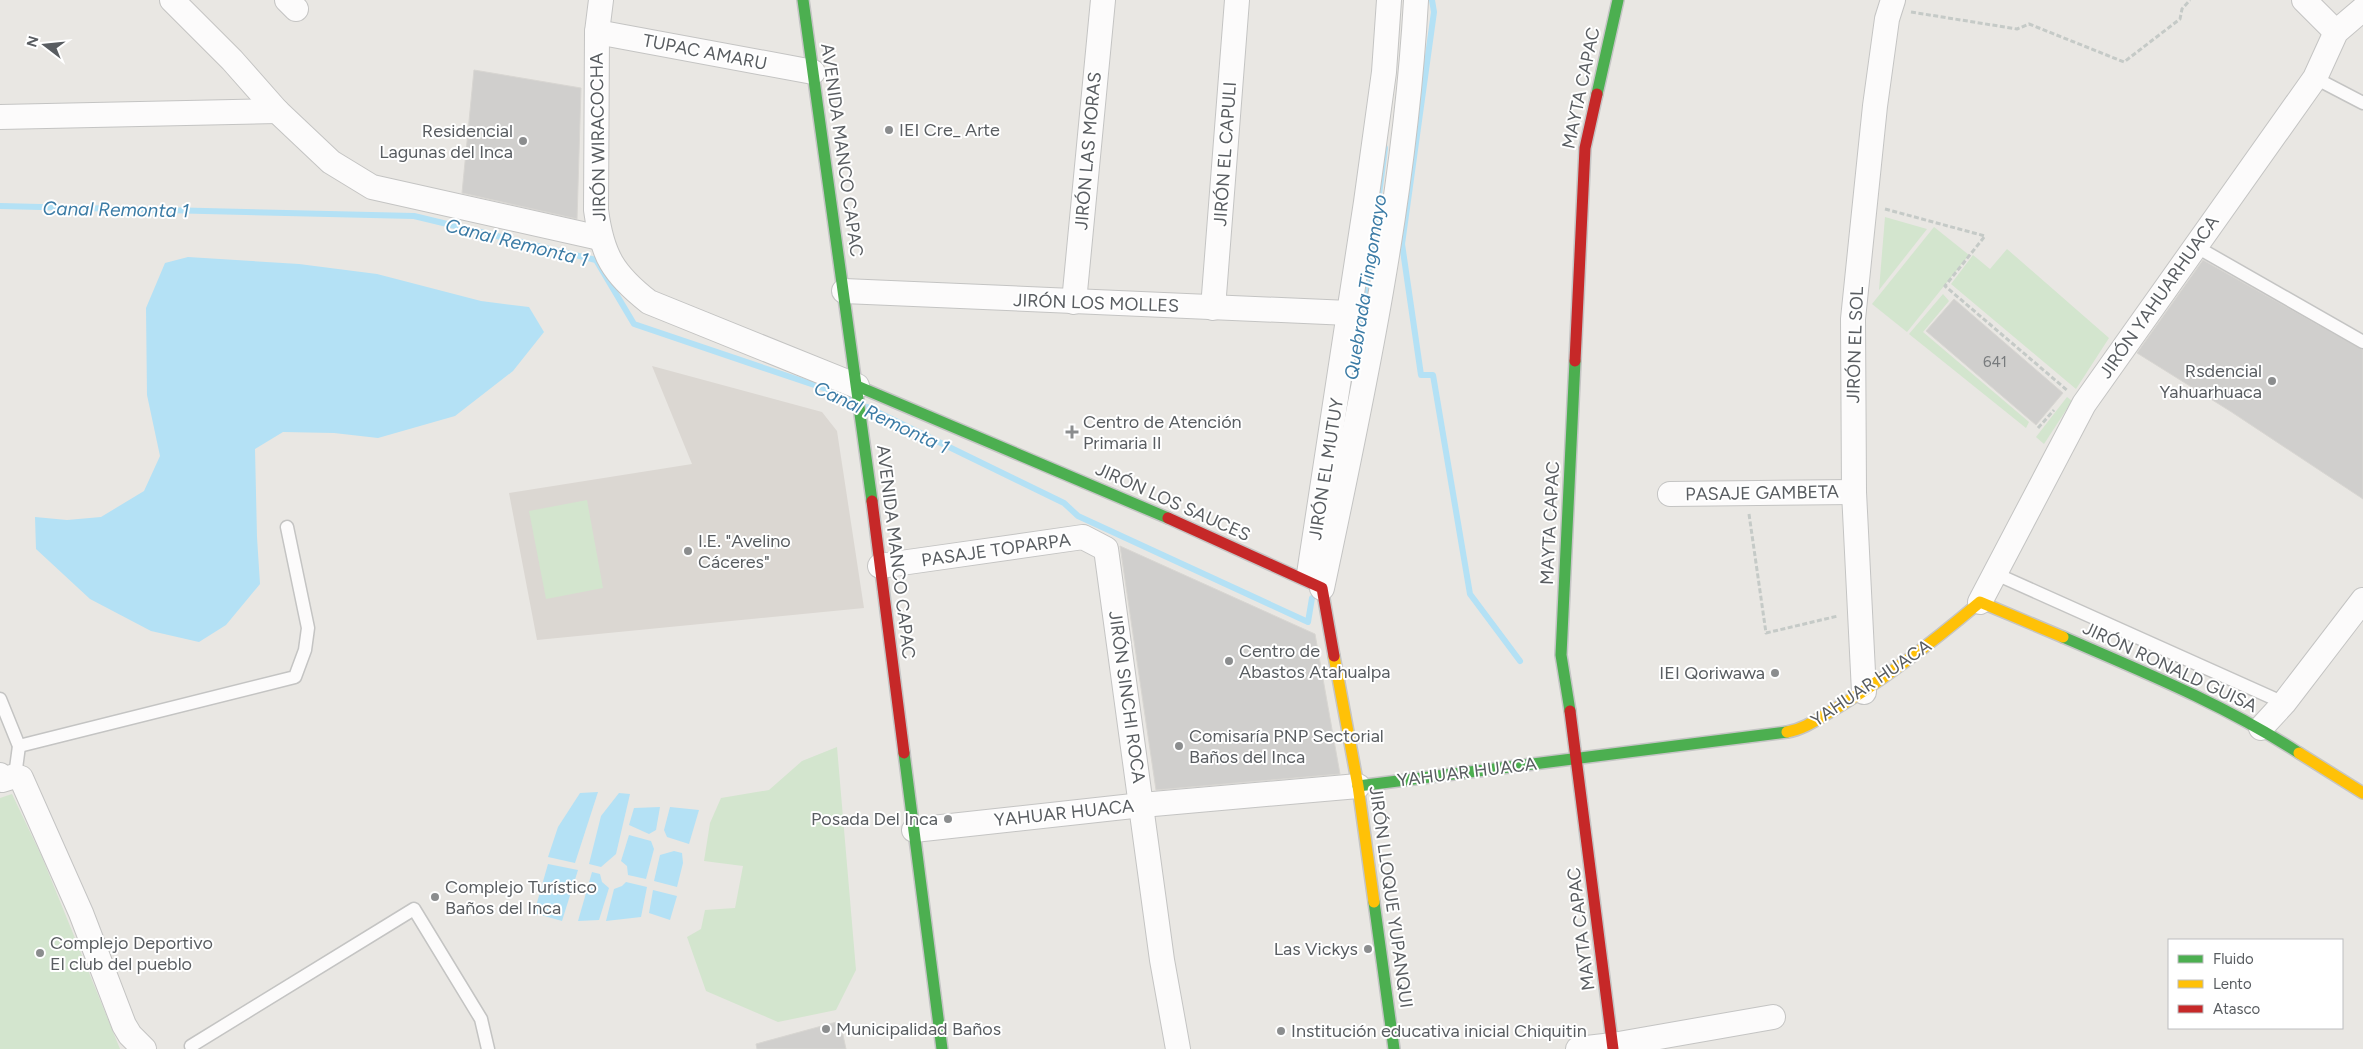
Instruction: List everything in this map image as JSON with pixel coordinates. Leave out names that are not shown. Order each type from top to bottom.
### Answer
[{"type":"street","points":[[172,0],[232,60],[277,111],[331,162],[372,187],[600,238]]},
{"type":"street","points":[[287,0],[296,9],[298,0]]},
{"type":"street","name":"JIRÓN WIRACOCHA","points":[[601,0],[597,32],[596,210],[600,238],[612,266],[626,285],[648,302],[858,391]]},
{"type":"street","name":"AVENIDA MANCO CAPAC","points":[[803,0],[858,391],[942,1049]]},
{"type":"street","name":"JIRÓN LAS MORAS","points":[[1074,302],[1103,0]]},
{"type":"street","name":"JIRÓN EL CAPULI","points":[[1213,308],[1237,0]]},
{"type":"street","name":"JIRÓN EL MUTUY","points":[[1315,585],[1349,313],[1384,72],[1389,0]]},
{"type":"street","points":[[1315,585],[1369,364],[1404,135],[1416,0]]},
{"type":"street","name":"MAYTA CAPAC","points":[[1613,1047],[1578,758],[1561,655],[1585,148],[1618,0]]},
{"type":"street","points":[[2304,0],[2336,32]]},
{"type":"street","name":"JIRÓN EL SOL","points":[[1864,692],[1858,610],[1854,492],[1853,319],[1875,106],[1887,19],[1892,4]]},
{"type":"street","name":"JIRÓN YAHUARHUACA","points":[[1980,602],[2084,404],[2315,78],[2336,32],[2363,10]]},
{"type":"street","name":"TUPAC AMARU","points":[[597,32],[813,72]]},
{"type":"street","points":[[0,117],[277,111]]},
{"type":"street","name":"JIRÓN LOS MOLLES","points":[[844,291],[1349,313]]},
{"type":"street","name":"JIRÓN LOS SAUCES","points":[[858,391],[1100,488],[1315,585]]},
{"type":"street","name":"PASAJE GAMBETA","points":[[1670,494],[1854,492]]},
{"type":"street","name":"PASAJE TOPARPA","points":[[880,566],[1083,537]]},
{"type":"street","name":"JIRÓN SINCHI ROCA","points":[[1083,537],[1106,549],[1162,960],[1178,1049]]},
{"type":"street","name":"JIRÓN LLOQUE YUPANQUI","points":[[1315,585],[1358,786],[1394,1049]]},
{"type":"street","points":[[2261,728],[2284,703],[2363,600]]},
{"type":"street","name":"YAHUAR HUACA","points":[[914,830],[1142,805],[1358,786],[1800,730],[1864,692],[1929,646],[1980,602]]},
{"type":"street","name":"JIRÓN RONALD GUISA","points":[[1980,602],[2185,689],[2261,728],[2363,793]]},
{"type":"street","points":[[4,778],[21,778],[81,913],[124,1025],[130,1035],[144,1049]]},
{"type":"street","points":[[1578,1049],[1613,1047],[1773,1017]]},
{"type":"lane","points":[[2315,78],[2363,103]]},
{"type":"lane","points":[[2195,246],[2363,342]]},
{"type":"lane","points":[[19,746],[295,677],[305,650],[308,628],[287,527]]},
{"type":"lane","points":[[1996,574],[2284,703]]},
{"type":"lane","points":[[0,699],[19,746],[4,778]]},
{"type":"lane","points":[[191,1046],[414,909],[481,1019],[488,1049]]},
{"type":"path","points":[[1892,4],[2017,29],[2029,24],[2124,62],[2180,19],[2182,9],[2190,0]]},
{"type":"path","points":[[1880,207],[1985,236],[1946,286],[2084,404]]},
{"type":"path","points":[[1746,494],[1766,633],[1858,610]]},
{"type":"shaded area","name":"I.E. \"Avelino Cáceres\"","points":[[652,366],[822,412],[837,431],[864,608],[537,640],[509,493],[692,464]]},
{"type":"green space","points":[[1885,217],[1927,229],[1879,290]]},
{"type":"green space","points":[[1934,227],[1969,255],[1907,332],[1872,304]]},
{"type":"green space","points":[[2007,249],[2109,338],[2076,389],[1951,284],[1973,255],[1990,269]]},
{"type":"green space","points":[[1943,294],[1949,301],[1923,332],[2029,422],[2026,428],[1909,334]]},
{"type":"green space","points":[[2067,397],[2072,401],[2044,444],[2036,437]]},
{"type":"green space","points":[[587,500],[603,588],[546,599],[529,511]]},
{"type":"green space","points":[[837,747],[856,970],[836,1010],[778,1022],[706,991],[687,937],[701,929],[705,910],[735,908],[743,866],[704,861],[710,823],[721,798],[769,790],[802,761]]},
{"type":"green space","name":"Complejo Deportivo El club del pueblo","points":[[12,794],[42,857],[120,1049],[0,1049],[0,798]]},
{"type":"water","points":[[188,257],[299,264],[377,274],[481,301],[529,307],[544,332],[513,371],[455,416],[378,438],[334,433],[283,432],[255,449],[260,584],[226,625],[199,642],[151,631],[90,599],[36,549],[35,517],[67,520],[101,517],[144,491],[160,456],[147,395],[146,308],[165,263]]},
{"type":"water","points":[[598,792],[575,863],[548,857],[558,827],[580,793]]},
{"type":"water","points":[[619,793],[630,794],[616,854],[601,867],[589,864],[601,816]]},
{"type":"water","points":[[660,807],[656,830],[649,834],[629,825],[634,808]]},
{"type":"water","points":[[670,807],[699,810],[689,844],[667,837],[664,830]]},
{"type":"water","points":[[629,835],[651,841],[654,849],[646,879],[628,875],[627,866],[621,861]]},
{"type":"water","points":[[674,851],[682,853],[683,863],[677,887],[654,881],[660,855]]},
{"type":"water","points":[[548,864],[578,870],[562,921],[534,913]]},
{"type":"water","points":[[592,872],[600,874],[602,882],[609,888],[599,920],[578,921]]},
{"type":"water","points":[[626,882],[647,887],[641,917],[606,921],[614,889]]},
{"type":"water","points":[[653,890],[677,896],[670,920],[649,913]]},
{"type":"building","name":"Residencial Lagunas del Inca","points":[[474,70],[581,88],[577,219],[462,193]]},
{"type":"building","name":"Rsdencial Yahuarhuaca","points":[[2203,260],[2363,350],[2363,499],[2230,411],[2137,353]]},
{"type":"building","points":[[1954,299],[2063,393],[2036,425],[1926,331]]},
{"type":"building","name":"Centro de Abastos Atahualpa","points":[[1120,546],[1315,634],[1340,774],[1156,790]]},
{"type":"building","name":"Municipalidad Baños","points":[[840,1021],[846,1049],[757,1049],[756,1044]]},
{"type":"waterway","points":[[1432,0],[1434,12],[1402,244],[1421,375],[1433,375],[1470,594],[1520,661]]},
{"type":"waterway","name":"Quebrada Tingomayo","points":[[1346,410],[1366,295],[1385,148]]},
{"type":"waterway","name":"Canal Remonta 1","points":[[0,206],[414,216],[596,260],[634,324],[835,392],[852,400]]},
{"type":"waterway","name":"Quebrada Tingomayo","points":[[867,407],[1064,503],[1078,516],[1308,622],[1312,598]]},
{"type":"traffic: fast","points":[[803,0],[872,501]]},
{"type":"traffic: fast","points":[[1597,94],[1618,0]]},
{"type":"traffic: fast","points":[[1570,711],[1561,655],[1575,361]]},
{"type":"traffic: fast","points":[[857,386],[1168,518]]},
{"type":"traffic: fast","points":[[2063,637],[2154,676],[2213,704],[2299,753]]},
{"type":"traffic: fast","points":[[1358,786],[1787,732]]},
{"type":"traffic: fast","points":[[904,753],[942,1049]]},
{"type":"traffic: fast","points":[[1374,902],[1394,1049]]},
{"type":"traffic: slow","points":[[1787,732],[1812,723],[1873,685],[1928,645],[1980,602],[2063,637]]},
{"type":"traffic: slow","points":[[1334,656],[1358,786],[1374,902]]},
{"type":"traffic: slow","points":[[2299,753],[2363,793]]},
{"type":"traffic: jam","points":[[1575,361],[1585,148],[1597,94]]},
{"type":"traffic: jam","points":[[872,501],[904,753]]},
{"type":"traffic: jam","points":[[1168,518],[1322,588],[1334,656]]},
{"type":"traffic: jam","points":[[1570,711],[1613,1049]]},
{"type":"place","name":"IEI Cre_ Arte","points":[[889,130]]},
{"type":"place","name":"Residencial Lagunas del Inca","points":[[523,141]]},
{"type":"place","name":"Rsdencial Yahuarhuaca","points":[[2272,381]]},
{"type":"place","name":"Centro de Atención Primaria II","points":[[1072,432]]},
{"type":"place","name":"I.E. \"Avelino Cáceres\"","points":[[688,551]]},
{"type":"place","name":"Centro de Abastos Atahualpa","points":[[1229,661]]},
{"type":"place","name":"IEI Qoriwawa","points":[[1775,673]]},
{"type":"place","name":"Comisaría PNP Sectorial Baños del Inca","points":[[1179,746]]},
{"type":"place","name":"Posada Del Inca","points":[[948,819]]},
{"type":"place","name":"Complejo Turístico Baños del Inca","points":[[435,897]]},
{"type":"place","name":"Las Vickys","points":[[1368,949]]},
{"type":"place","name":"Complejo Deportivo El club del pueblo","points":[[40,953]]},
{"type":"place","name":"Municipalidad Baños","points":[[826,1029]]},
{"type":"place","name":"Institución educativa inicial Chiquitin","points":[[1281,1031]]}]
